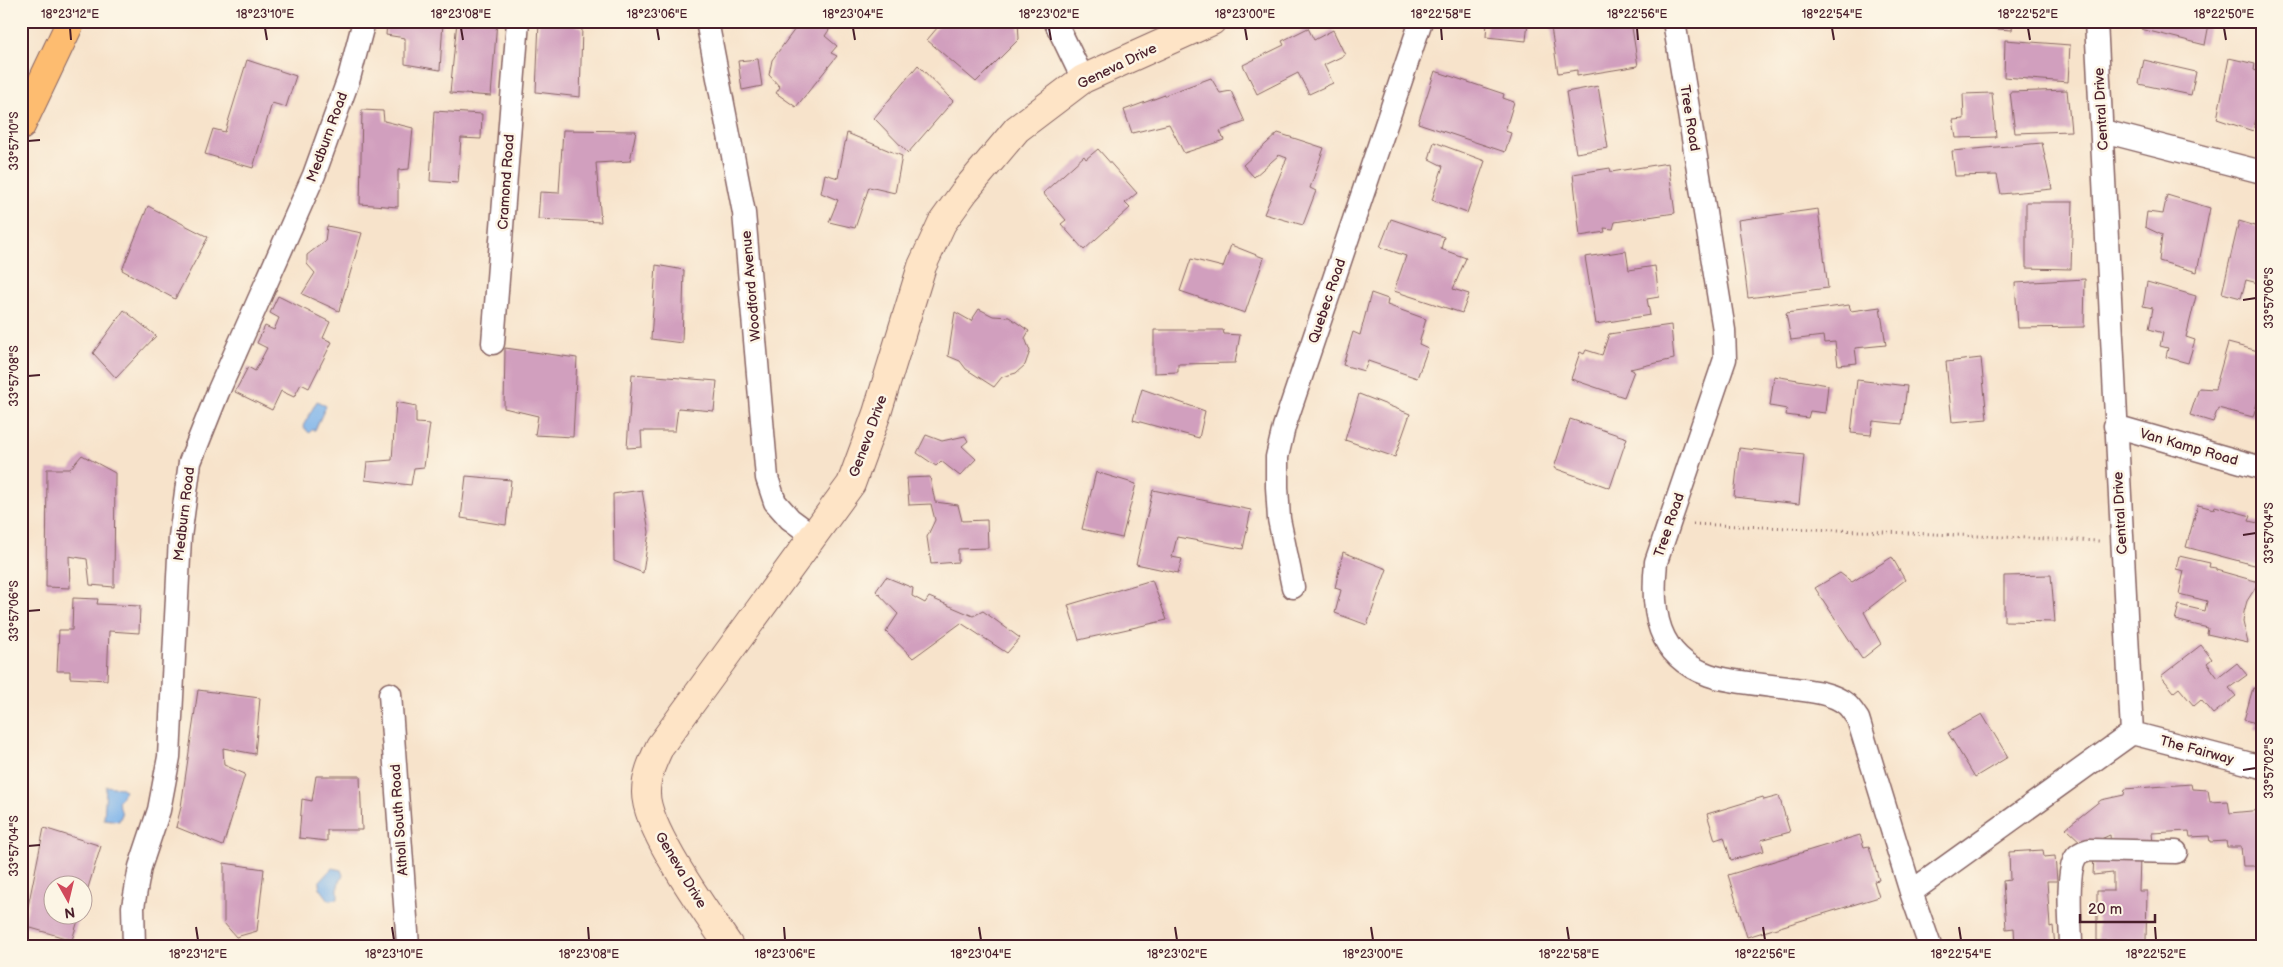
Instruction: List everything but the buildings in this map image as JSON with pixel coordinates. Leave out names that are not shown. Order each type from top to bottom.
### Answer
[{"type":"main road","points":[[21,126],[71,21]]},
{"type":"street","name":"Medburn Road","points":[[134,946],[133,906],[140,867],[159,810],[169,757],[180,536],[190,462],[218,392],[314,175],[349,78],[364,21]]},
{"type":"street","name":"Cramond Road","points":[[493,343],[518,21]]},
{"type":"street","name":"Woodford Avenue","points":[[707,21],[744,214],[767,478],[775,502],[790,519],[812,536]]},
{"type":"street","points":[[1055,21],[1083,79]]},
{"type":"street","name":"Geneva Drive","points":[[729,946],[664,846],[656,828],[645,794],[648,772],[660,746],[851,484],[877,413],[922,266],[942,223],[965,191],[1017,129],[1083,79],[1212,21]]},
{"type":"street","name":"Quebec Road","points":[[1292,588],[1279,519],[1277,457],[1287,418],[1421,21]]},
{"type":"street","name":"Tree Road","points":[[1674,21],[1722,321],[1726,359],[1656,562],[1655,614],[1661,632],[1674,652],[1689,665],[1708,675],[1812,692],[1834,697],[1846,704],[1858,719],[1911,892],[1930,946]]},
{"type":"street","name":"Central Drive","points":[[2096,21],[2132,733]]},
{"type":"street","points":[[2103,131],[2262,172]]},
{"type":"street","name":"Van Kamp Road","points":[[2115,426],[2262,468]]},
{"type":"street","name":"Atholl South Road","points":[[390,694],[408,946]]},
{"type":"street","points":[[1911,892],[2132,733]]},
{"type":"street","name":"The Fairway","points":[[2132,733],[2262,767]]},
{"type":"street","points":[[2071,946],[2070,875],[2075,859],[2081,852],[2089,850],[2176,852]]},
{"type":"path","points":[[1671,519],[1701,526],[2122,541]]},
{"type":"water","points":[[317,401],[326,406],[315,430],[309,433],[303,426]]},
{"type":"water","points":[[106,786],[122,788],[125,791],[118,802],[122,814],[119,821],[104,819]]},
{"type":"water","points":[[332,868],[341,870],[343,875],[338,885],[338,899],[329,900],[320,888],[319,882]]}]
